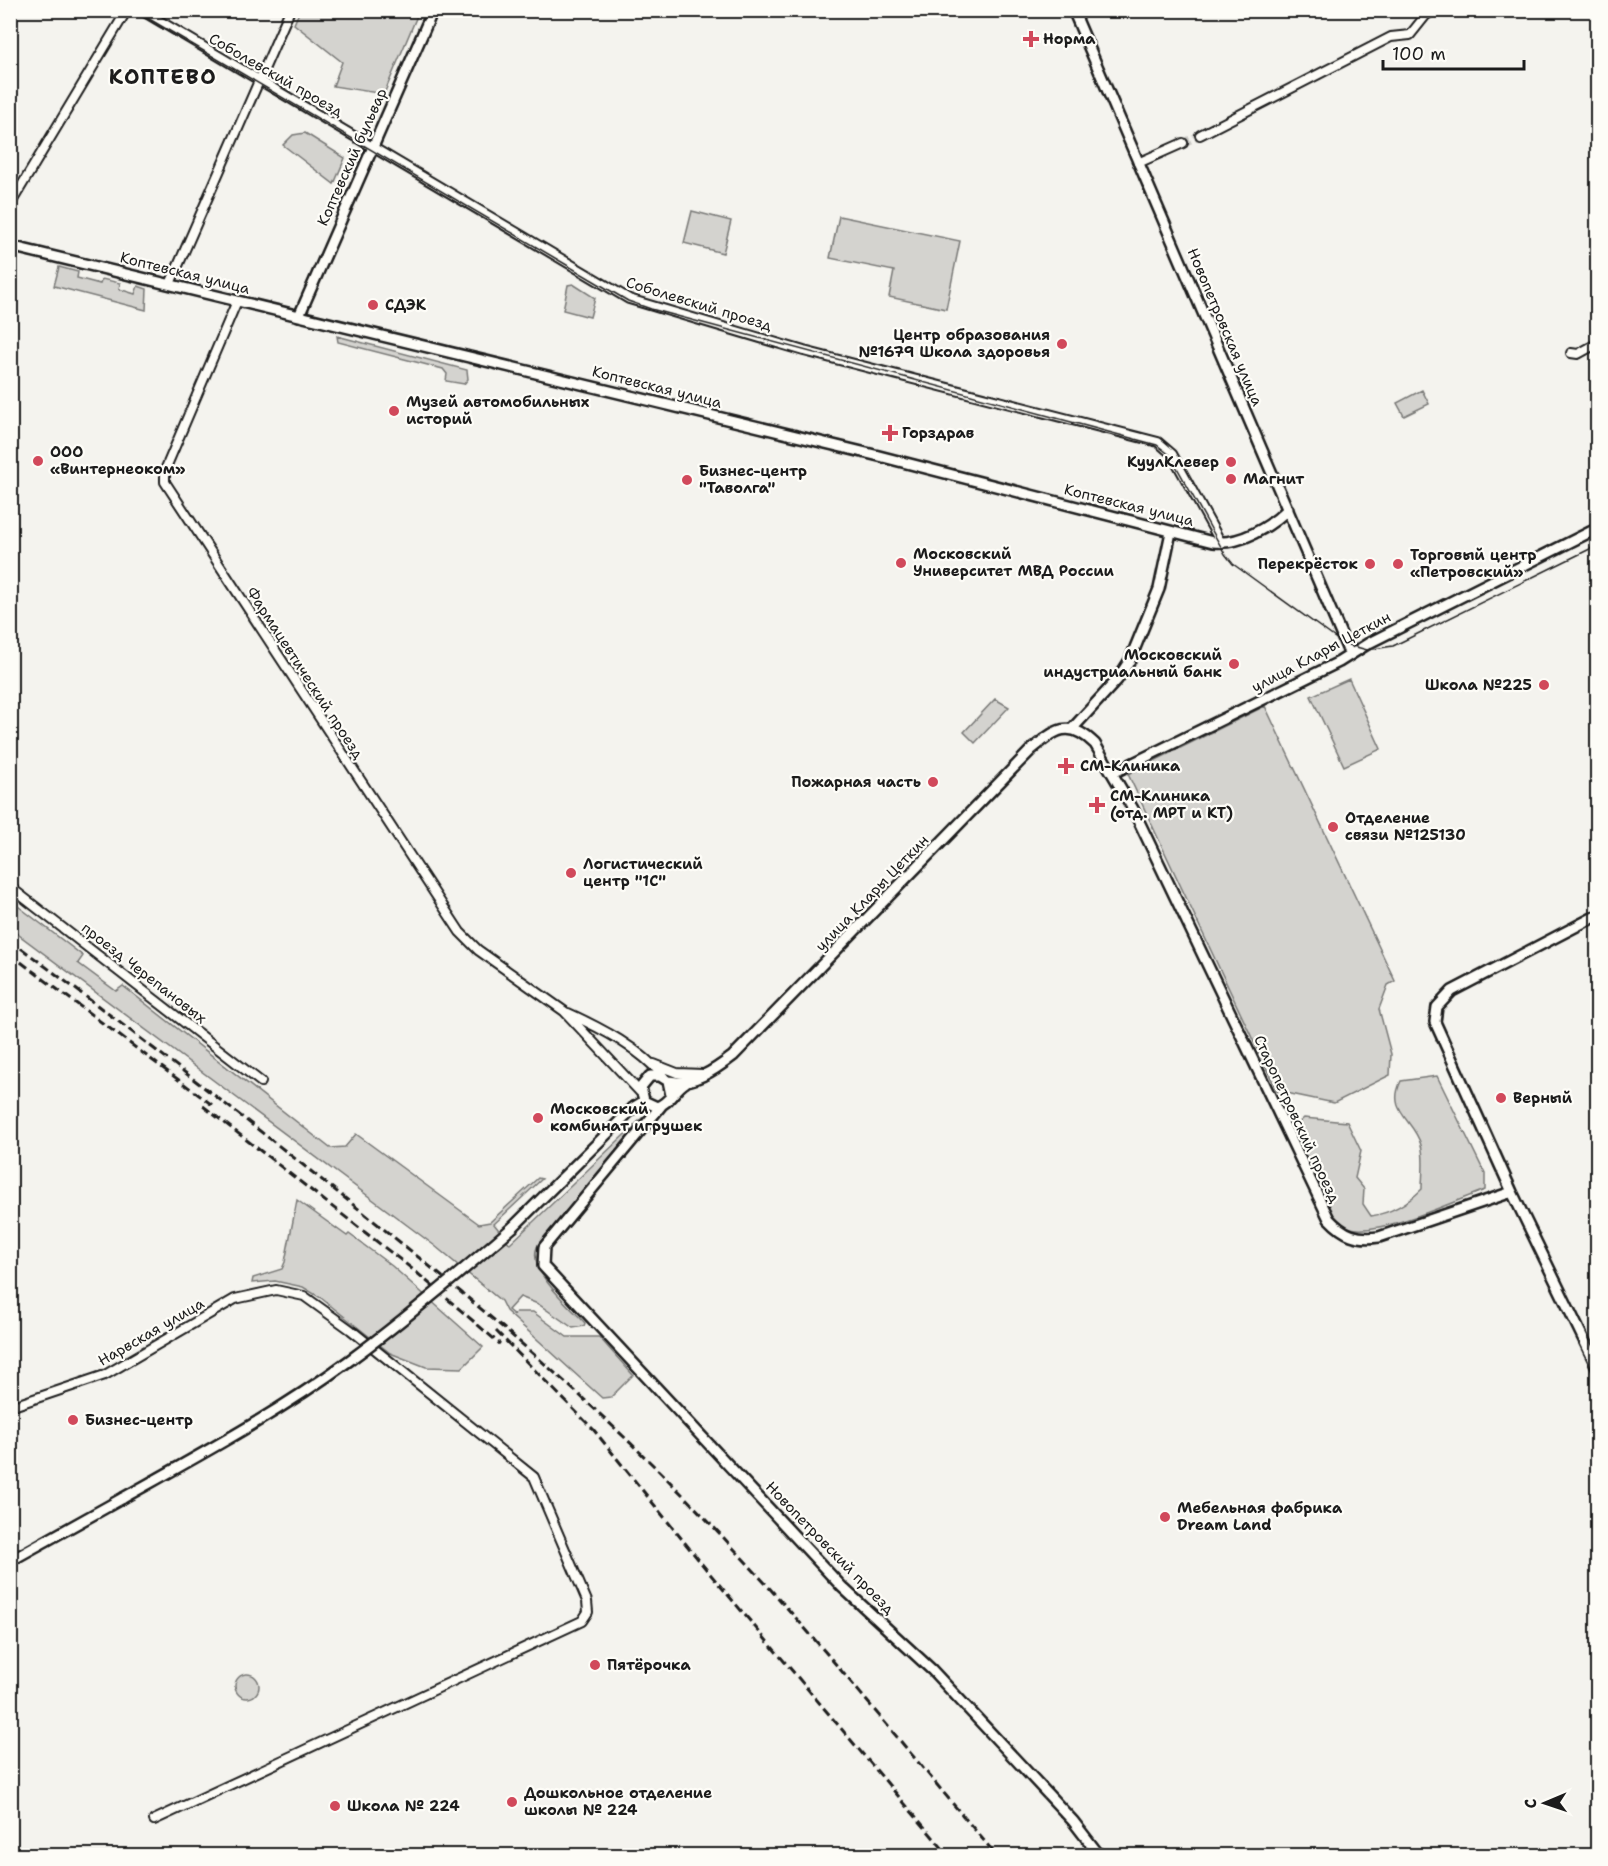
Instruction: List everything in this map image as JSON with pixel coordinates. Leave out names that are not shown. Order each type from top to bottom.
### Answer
[{"type":"street","points":[[10,205],[127,10]]},
{"type":"street","name":"Соболевский проезд","points":[[141,10],[629,299],[804,351],[1158,442],[1172,454],[1221,543]]},
{"type":"street","points":[[170,284],[290,10]]},
{"type":"street","name":"Коптевский бульвар","points":[[299,316],[433,10]]},
{"type":"street","name":"Новопетровская улица","points":[[1073,10],[1350,655]]},
{"type":"street","points":[[1200,135],[1391,37],[1410,35],[1421,19],[1435,10]]},
{"type":"street","points":[[1138,163],[1183,143]]},
{"type":"street","name":"Коптевская улица","points":[[10,246],[887,458],[1221,543],[1245,537],[1278,519],[1288,509]]},
{"type":"street","name":"Фармацевтический проезд","points":[[237,301],[165,470],[165,482],[460,932],[478,950],[564,1011],[606,1032],[651,1062],[677,1073],[708,1073]]},
{"type":"street","points":[[1571,352],[1578,354],[1598,343]]},
{"type":"street","name":"улица Клары Цеткин","points":[[1113,773],[1598,528]]},
{"type":"street","name":"улица Клары Цеткин","points":[[671,1095],[691,1080],[708,1073],[733,1056],[1031,750],[1056,730],[1072,729],[1117,680],[1130,660],[1159,589],[1171,532]]},
{"type":"street","points":[[1072,729],[1087,735],[1113,773]]},
{"type":"street","name":"Старопетровский проезд","points":[[1113,773],[1172,888],[1329,1219],[1341,1232],[1365,1239],[1379,1237],[1512,1192]]},
{"type":"street","name":"проезд Черепановых","points":[[10,887],[261,1082]]},
{"type":"street","points":[[1598,915],[1452,991],[1437,1007],[1435,1022],[1512,1192],[1598,1370]]},
{"type":"street","name":"Фармацевтический проезд","points":[[564,1011],[642,1096]]},
{"type":"street","name":"Фармацевтический проезд","points":[[651,1062],[666,1080]]},
{"type":"street","points":[[10,1561],[224,1442],[350,1360],[433,1296],[513,1227],[634,1107],[642,1096],[643,1082],[650,1076],[666,1080],[671,1095],[661,1106],[652,1106],[642,1096]]},
{"type":"street","name":"улица Клары Цеткин","points":[[666,1080],[691,1080]]},
{"type":"street","name":"Новопетровский проезд","points":[[661,1106],[544,1248],[543,1266],[842,1587],[932,1670],[1073,1821],[1100,1856]]},
{"type":"street","name":"Нарвская улица","points":[[10,1407],[105,1375],[235,1299],[276,1290],[304,1296],[351,1330],[514,1459],[537,1483],[587,1601],[588,1612],[582,1621],[154,1820]]},
{"type":"shaded area","points":[[300,10],[419,11],[384,94],[333,86],[342,62],[294,24]]},
{"type":"shaded area","points":[[305,133],[345,158],[334,184],[283,145],[293,135]]},
{"type":"shaded area","points":[[692,211],[731,221],[723,253],[684,243]]},
{"type":"shaded area","points":[[839,216],[960,241],[946,309],[889,297],[894,271],[830,258]]},
{"type":"shaded area","points":[[59,267],[78,272],[77,278],[100,284],[102,279],[120,283],[119,289],[135,294],[138,286],[147,289],[146,310],[54,286]]},
{"type":"shaded area","points":[[573,284],[595,298],[590,317],[563,310],[568,285]]},
{"type":"shaded area","points":[[337,336],[467,370],[468,379],[464,384],[446,381],[447,374],[443,369],[338,342]]},
{"type":"shaded area","points":[[1422,390],[1429,404],[1404,416],[1397,403]]},
{"type":"shaded area","points":[[1349,679],[1381,749],[1344,766],[1311,696]]},
{"type":"shaded area","points":[[995,699],[1009,707],[975,743],[964,732]]},
{"type":"shaded area","points":[[1265,706],[1395,981],[1388,985],[1379,1009],[1391,1054],[1390,1075],[1334,1103],[1277,1091],[1128,774]]},
{"type":"shaded area","points":[[10,900],[83,956],[78,963],[116,991],[123,986],[330,1148],[345,1147],[356,1134],[479,1224],[490,1222],[538,1178],[542,1179],[494,1224],[510,1244],[642,1118],[537,1247],[538,1266],[544,1277],[585,1323],[584,1326],[573,1328],[538,1304],[520,1297],[508,1310],[514,1315],[516,1312],[533,1312],[567,1337],[599,1337],[633,1375],[611,1397],[602,1398],[506,1311],[501,1301],[435,1246],[11,929]]},
{"type":"shaded area","points":[[1437,1076],[1485,1174],[1485,1190],[1398,1222],[1363,1229],[1347,1227],[1329,1209],[1293,1128],[1304,1118],[1347,1122],[1361,1151],[1355,1178],[1364,1189],[1363,1204],[1371,1216],[1392,1210],[1411,1199],[1422,1189],[1421,1145],[1418,1136],[1399,1108],[1397,1092],[1401,1081]]},
{"type":"shaded area","points":[[297,1200],[392,1266],[483,1347],[462,1368],[426,1367],[390,1353],[321,1298],[303,1287],[275,1281],[252,1283],[253,1278],[282,1269]]},
{"type":"shaded area","points":[[247,1674],[255,1678],[259,1686],[255,1694],[247,1698],[239,1694],[235,1686],[239,1678]]},
{"type":"tunnel","points":[[1183,143],[1200,135]]},
{"type":"tram line","points":[[134,10],[628,301],[1157,445],[1170,455],[1225,554],[1233,564],[1342,643],[1367,650],[1393,646],[1598,545]]},
{"type":"railway","points":[[10,940],[165,1057],[362,1211],[493,1319],[578,1394],[661,1473],[749,1565],[997,1856]]},
{"type":"railway","points":[[10,954],[215,1107]]},
{"type":"railway","points":[[203,1106],[416,1272],[500,1344]]},
{"type":"railway","points":[[496,1331],[593,1429],[706,1569],[949,1856]]},
{"type":"place","name":"Норма","points":[[1031,39]]},
{"type":"place","name":"СДЭК","points":[[373,305]]},
{"type":"place","name":"Центр образования №1679 Школа здоровья","points":[[1062,344]]},
{"type":"place","name":"Музей автомобильных историй","points":[[394,411]]},
{"type":"place","name":"Горздрав","points":[[890,433]]},
{"type":"place","name":"ООО «Винтернеоком»","points":[[38,461]]},
{"type":"place","name":"КуулКлевер","points":[[1231,462]]},
{"type":"place","name":"Магнит","points":[[1231,479]]},
{"type":"place","name":"Бизнес-центр \"Таволга\"","points":[[687,480]]},
{"type":"place","name":"Московский Университет МВД России","points":[[901,563]]},
{"type":"place","name":"Перекрёсток","points":[[1370,564]]},
{"type":"place","name":"Торговый центр «Петровский»","points":[[1398,564]]},
{"type":"place","name":"Московский индустриальный банк","points":[[1234,664]]},
{"type":"place","name":"Школа №225","points":[[1544,685]]},
{"type":"place","name":"СМ-Клиника","points":[[1066,766]]},
{"type":"place","name":"Пожарная часть","points":[[933,782]]},
{"type":"place","name":"СМ-Клиника (отд. МРТ и КТ)","points":[[1097,805]]},
{"type":"place","name":"Отделение связи №125130","points":[[1333,827]]},
{"type":"place","name":"Логистический центр \"1С\"","points":[[571,873]]},
{"type":"place","name":"Верный","points":[[1501,1098]]},
{"type":"place","name":"Московский комбинат игрушек","points":[[538,1118]]},
{"type":"place","name":"Бизнес-центр","points":[[73,1420]]},
{"type":"place","name":"Мебельная фабрика Dream Land","points":[[1165,1517]]},
{"type":"place","name":"Пятёрочка","points":[[595,1665]]},
{"type":"place","name":"Дошкольное отделение школы № 224","points":[[512,1802]]},
{"type":"place","name":"Школа № 224","points":[[335,1806]]},
{"type":"district","name":"КОПТЕВО","points":[[163,77]]}]
